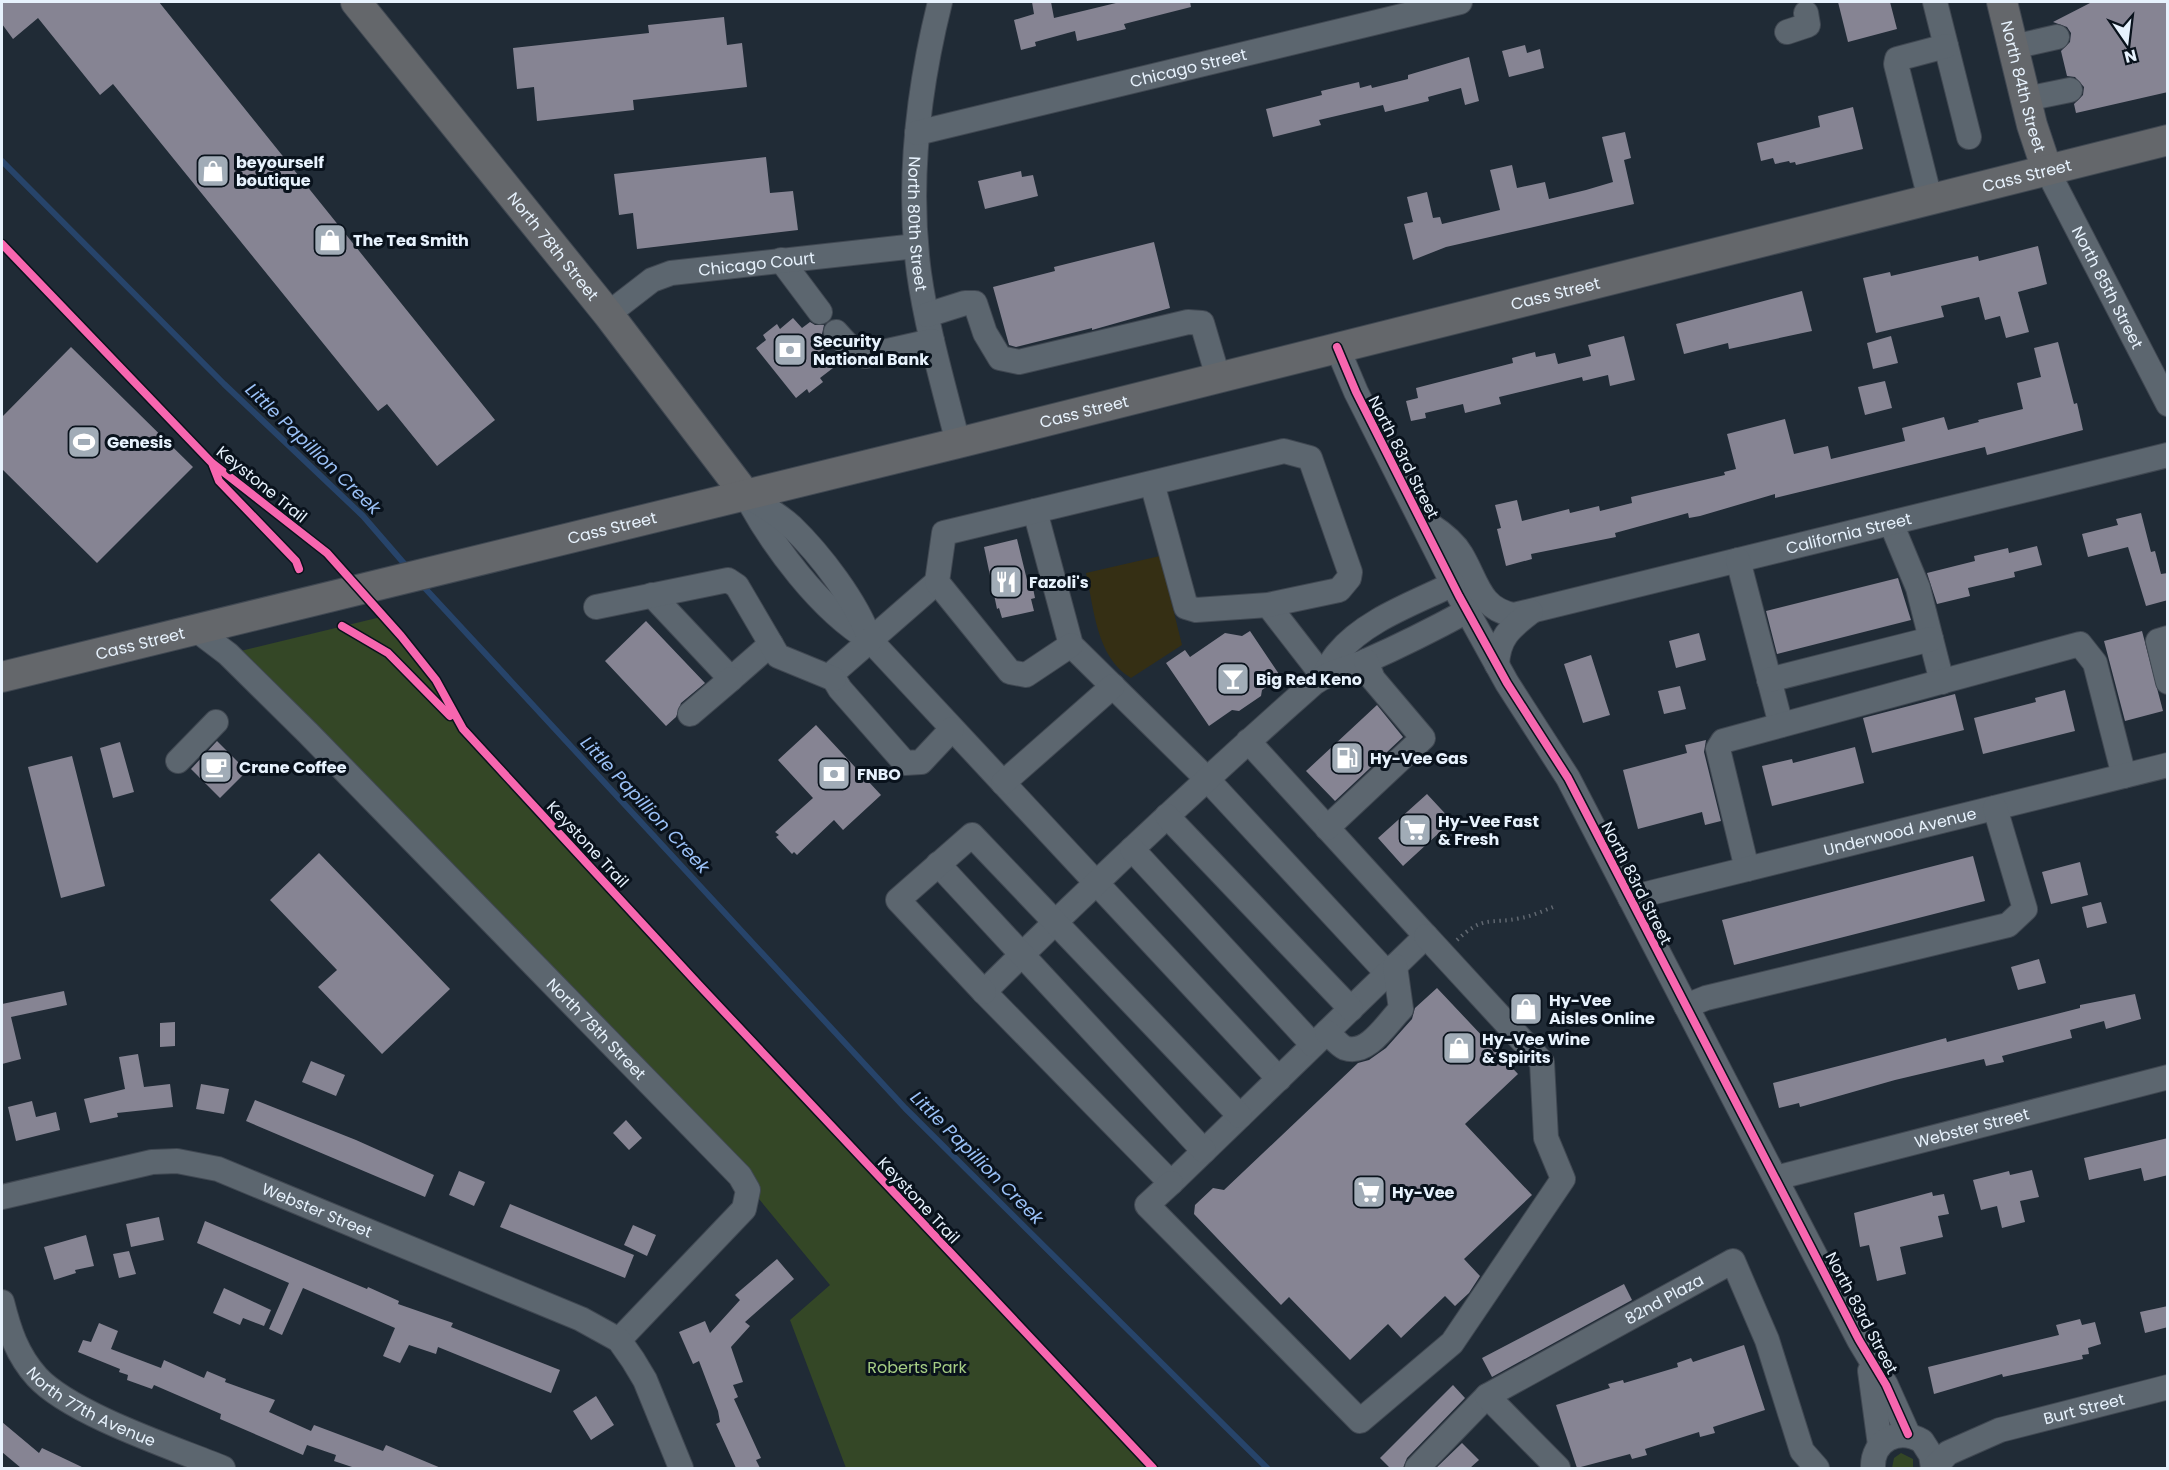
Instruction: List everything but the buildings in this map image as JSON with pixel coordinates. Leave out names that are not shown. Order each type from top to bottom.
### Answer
[{"type":"main road","name":"North 78th Street","points":[[356,2],[608,314],[745,494]]},
{"type":"main road","name":"North 84th Street","points":[[2002,2],[2026,99],[2047,170]]},
{"type":"main road","name":"Cass Street","points":[[2,677],[958,442],[2168,140]]},
{"type":"street","name":"North 80th Street","points":[[940,2],[923,73],[917,133],[916,246],[932,340],[958,442]]},
{"type":"street","name":"Chicago Street","points":[[917,133],[1455,2]]},
{"type":"street","points":[[1935,2],[1970,137]]},
{"type":"street","points":[[1787,32],[1806,27],[1806,13]]},
{"type":"street","points":[[2013,47],[2057,37]]},
{"type":"street","points":[[1930,199],[1896,64],[1897,59],[1946,46]]},
{"type":"street","points":[[2026,99],[2070,90]]},
{"type":"street","name":"North 85th Street","points":[[2047,170],[2168,404]]},
{"type":"street","name":"Chicago Court","points":[[608,314],[652,280],[664,274],[916,246]]},
{"type":"street","points":[[781,260],[820,312]]},
{"type":"street","points":[[927,315],[965,303],[975,303],[985,333],[1000,358],[1019,362],[1188,322],[1202,323],[1218,377]]},
{"type":"street","points":[[836,332],[854,352],[866,356],[932,340]]},
{"type":"street","name":"North 83rd Street","points":[[1337,347],[1356,392],[1467,611],[1497,665],[1553,752],[1868,1357],[1886,1385],[1912,1436],[1928,1447],[1933,1468]]},
{"type":"street","points":[[952,729],[921,762],[905,764],[840,690],[834,679],[834,672],[937,582],[945,533],[1284,451],[1310,458],[1350,572],[1349,579],[1339,590],[1268,605],[1196,610],[1186,607],[1152,483]]},
{"type":"street","name":"California Street","points":[[1421,519],[1440,532],[1460,552],[1487,603],[1500,612],[1514,615],[2168,455]]},
{"type":"street","points":[[745,494],[767,533],[828,609],[842,623],[870,640],[1279,1079]]},
{"type":"street","points":[[1035,511],[1071,645],[1207,780],[1391,970],[1401,1009],[1370,1043],[1357,1049],[1320,1038],[1132,849]]},
{"type":"street","points":[[1891,523],[1918,588],[1942,682]]},
{"type":"street","points":[[1738,560],[1781,725]]},
{"type":"street","points":[[596,607],[728,580],[737,586],[778,656],[834,679]]},
{"type":"street","points":[[937,582],[1010,672],[1026,675],[1071,645]]},
{"type":"street","points":[[984,992],[1095,883],[1248,741],[1323,676],[1336,654],[1351,639],[1382,620],[1453,584]]},
{"type":"street","points":[[652,596],[731,679]]},
{"type":"street","points":[[1268,605],[1323,676]]},
{"type":"street","points":[[1323,676],[1366,661],[1467,611]]},
{"type":"street","name":"California Street","points":[[1497,665],[1501,639],[1509,628],[1531,612]]},
{"type":"street","name":"North 78th Street","points":[[195,629],[228,654],[308,733],[740,1176],[748,1190],[744,1209],[619,1340]]},
{"type":"street","points":[[2168,638],[2158,641],[2168,682]]},
{"type":"street","points":[[1769,680],[1931,639]]},
{"type":"street","points":[[690,714],[771,644]]},
{"type":"street","points":[[1747,869],[1718,749],[1723,741],[2080,644],[2096,663],[2124,776]]},
{"type":"street","points":[[1327,828],[1423,738],[1372,679],[1366,661]]},
{"type":"street","points":[[1003,783],[1113,686]]},
{"type":"street","points":[[178,760],[216,722]]},
{"type":"street","points":[[1248,741],[1542,1062],[1546,1138],[1563,1179],[1452,1343],[1360,1421],[1147,1205],[1426,936]]},
{"type":"street","name":"Underwood Avenue","points":[[1630,898],[2168,765]]},
{"type":"street","points":[[1686,1006],[1706,998],[2008,925],[2025,909],[1995,808]]},
{"type":"street","points":[[1167,816],[1351,1009]]},
{"type":"street","points":[[1171,1183],[984,992],[898,900],[972,835],[1240,1116]]},
{"type":"street","points":[[938,864],[1204,1151]]},
{"type":"street","name":"Webster Street","points":[[1776,1178],[2168,1077]]},
{"type":"street","name":"Webster Street","points":[[2,1197],[152,1162],[198,1163],[218,1169],[570,1314],[619,1340]]},
{"type":"street","name":"82nd Plaza","points":[[1487,1396],[1733,1261],[1767,1340],[1802,1450],[1817,1468]]},
{"type":"street","name":"North 77th Avenue","points":[[2,1302],[10,1334],[19,1353],[38,1378],[57,1394],[93,1414],[223,1468]]},
{"type":"street","points":[[619,1340],[645,1380],[681,1468]]},
{"type":"street","name":"North 83rd Street","points":[[1868,1357],[1880,1445]]},
{"type":"street","name":"Burt Street","points":[[1933,1468],[1948,1453],[2000,1430],[2168,1387]]},
{"type":"street","points":[[1417,1468],[1487,1396],[1558,1468]]},
{"type":"street","name":"Burt Street","points":[[1880,1445],[1893,1436],[2000,1430]]},
{"type":"street","points":[[1873,1468],[1873,1459],[1880,1445]]},
{"type":"path","points":[[1443,954],[1475,925],[1485,920],[1521,918],[1553,907]]},
{"type":"green space","name":"Roberts Park","points":[[385,616],[435,680],[463,729],[699,985],[1153,1468],[846,1468],[790,1320],[830,1285],[740,1176],[228,654]]},
{"type":"green space","points":[[1901,1453],[1913,1459],[1913,1468],[1892,1468],[1894,1458]]},
{"type":"sand","points":[[1160,556],[1182,645],[1131,678],[1119,669],[1103,645],[1086,573]]},
{"type":"waterway","name":"Little Papillion Creek","points":[[2,161],[224,384],[363,516],[408,568]]},
{"type":"waterway","name":"Little Papillion Creek","points":[[422,585],[905,1108],[1267,1468]]},
{"type":"cycle path","name":"Keystone Trail","points":[[2,244],[212,463],[327,553],[401,636],[436,680],[463,729],[699,985],[1153,1468]]},
{"type":"cycle path","points":[[1337,347],[1356,392],[1459,596],[1507,683],[1568,778],[1859,1340],[1886,1385],[1908,1434]]},
{"type":"cycle path","name":"Keystone Trail","points":[[212,463],[219,481],[296,561],[299,569]]},
{"type":"cycle path","points":[[342,626],[388,653],[450,716]]},
{"type":"place","name":"beyourself boutique","points":[[213,171]]},
{"type":"place","name":"The Tea Smith","points":[[330,240]]},
{"type":"place","name":"Security National Bank","points":[[790,350]]},
{"type":"place","name":"Genesis","points":[[84,442]]},
{"type":"place","name":"Fazoli's","points":[[1006,582]]},
{"type":"place","name":"Big Red Keno","points":[[1233,679]]},
{"type":"place","name":"Hy-Vee Gas","points":[[1347,758]]},
{"type":"place","name":"Crane Coffee","points":[[216,767]]},
{"type":"place","name":"FNBO","points":[[834,774]]},
{"type":"place","name":"Hy-Vee Fast & Fresh","points":[[1415,830]]},
{"type":"place","name":"Hy-Vee Aisles Online","points":[[1526,1009]]},
{"type":"place","name":"Hy-Vee Wine & Spirits","points":[[1459,1048]]},
{"type":"place","name":"Hy-Vee","points":[[1369,1192]]}]
